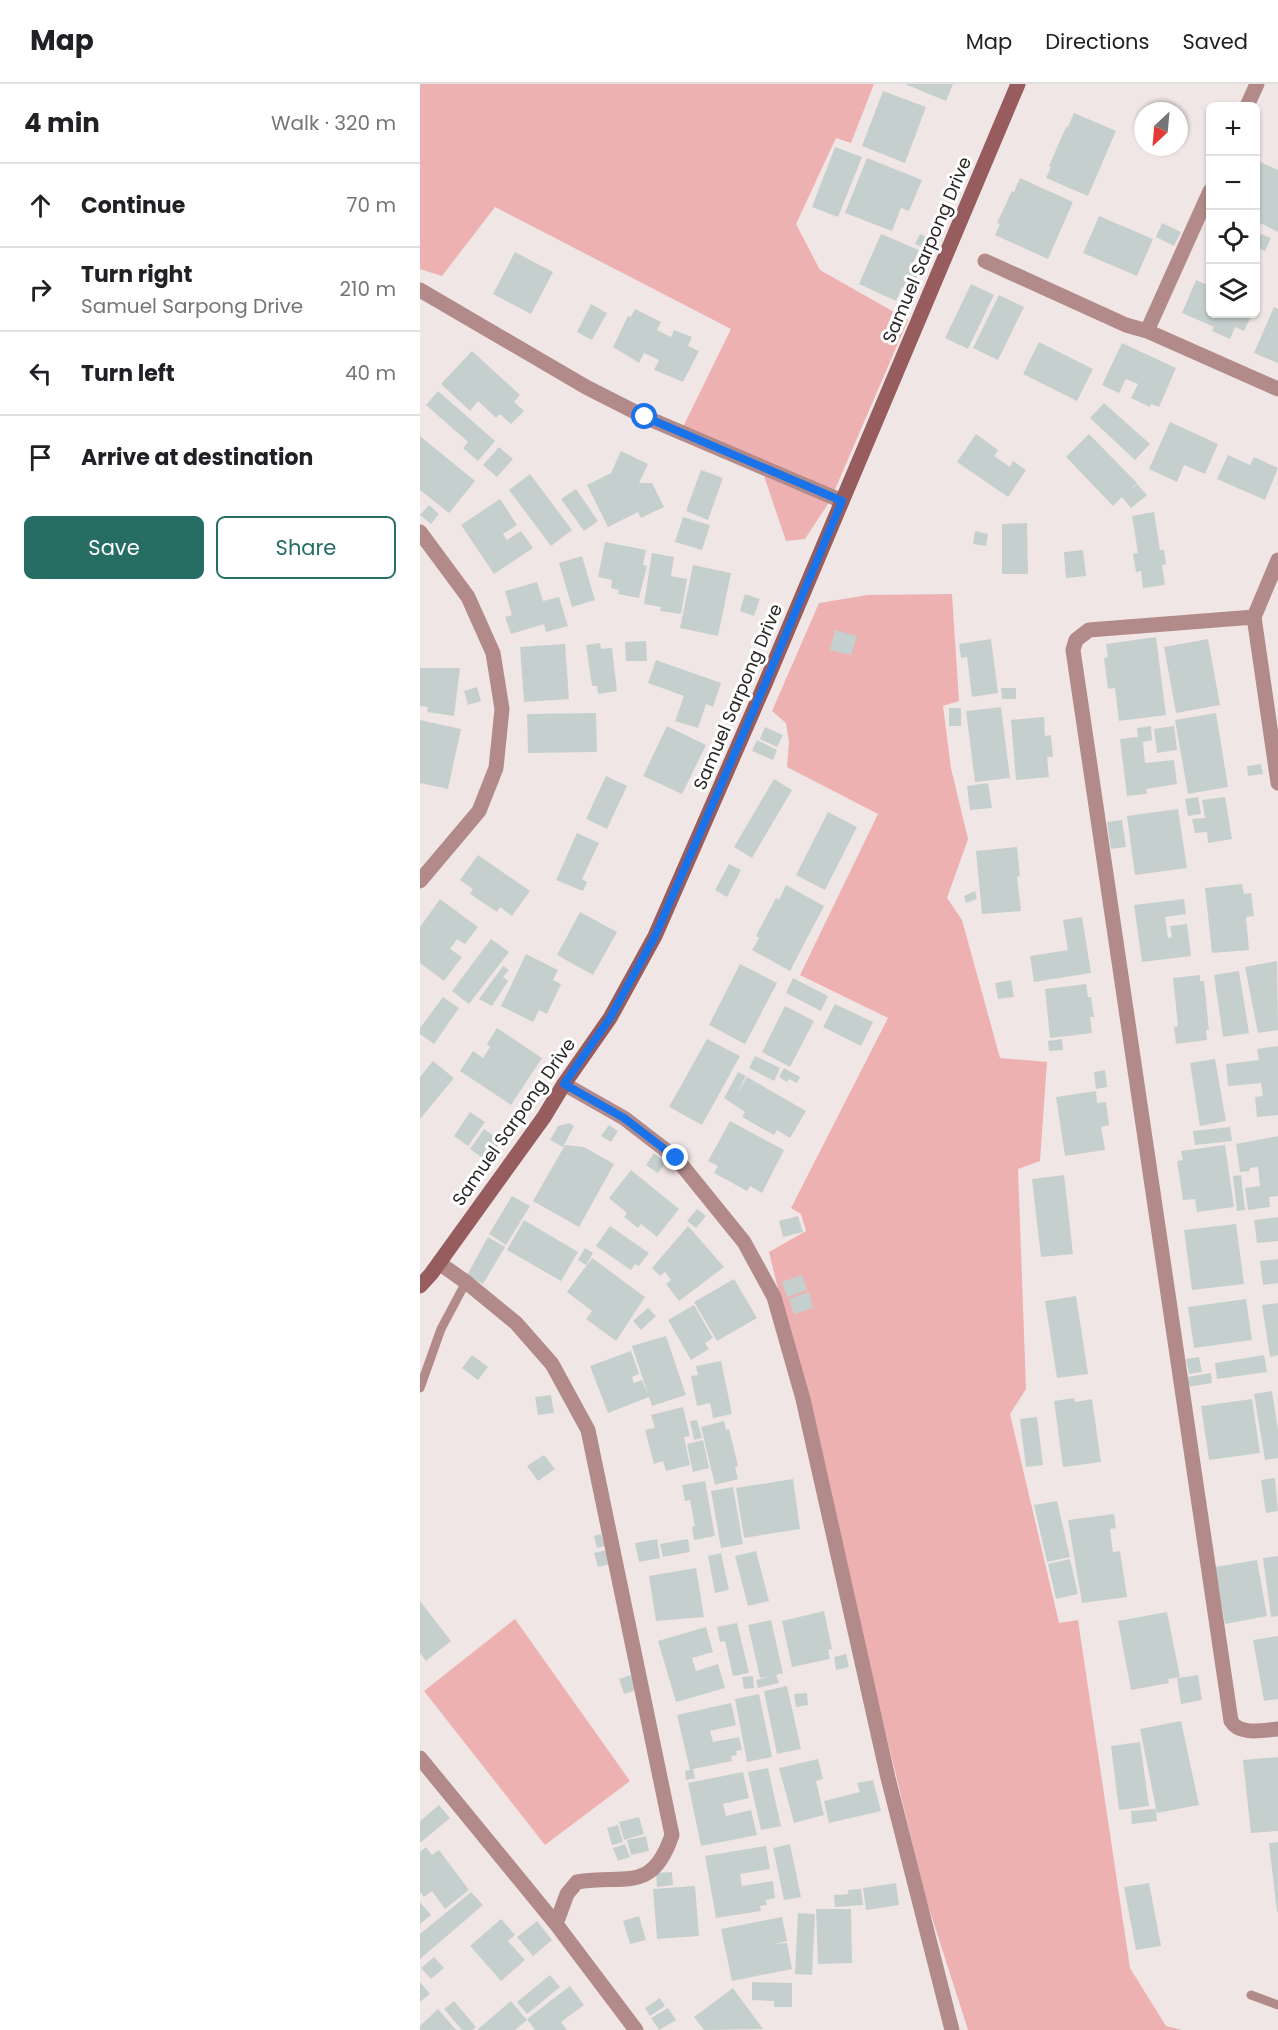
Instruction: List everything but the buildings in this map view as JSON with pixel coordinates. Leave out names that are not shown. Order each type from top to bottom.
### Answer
[{"type":"street","name":"Samuel Sarpong Drive","points":[[420,1286],[544,1117],[610,1018],[655,936],[765,684],[1018,84]]},
{"type":"street","points":[[1249,102],[1257,84]]},
{"type":"street","points":[[1147,331],[1206,200]]},
{"type":"street","points":[[985,261],[1126,325],[1147,331],[1278,389]]},
{"type":"street","points":[[420,290],[586,387],[645,417],[842,501]]},
{"type":"street","points":[[420,532],[468,597],[493,653],[502,709],[496,768],[479,811],[420,881]]},
{"type":"street","points":[[1278,560],[1254,617],[1278,783]]},
{"type":"street","points":[[1254,617],[1089,630],[1076,640],[1073,650],[1231,1721],[1239,1728],[1247,1730],[1278,1729]]},
{"type":"street","points":[[564,1084],[624,1118],[676,1158],[744,1242],[774,1298],[803,1399],[888,1778],[952,2030]]},
{"type":"street","points":[[439,1263],[516,1323],[552,1364],[588,1430],[672,1835],[666,1854],[655,1869],[639,1878],[577,1882],[567,1894],[556,1924]]},
{"type":"street","points":[[420,1758],[556,1924],[636,2030]]},
{"type":"lane","points":[[420,1388],[441,1329],[466,1282]]},
{"type":"lane","points":[[1251,1995],[1278,2005]]},
{"type":"shaded area","points":[[420,84],[874,84],[851,143],[836,138],[796,224],[820,270],[908,320],[830,501],[805,539],[786,541],[764,476],[679,435],[731,329],[495,207],[442,276],[420,269]]},
{"type":"shaded area","points":[[952,594],[959,701],[943,706],[951,768],[968,839],[947,898],[962,920],[1000,1058],[1047,1062],[1040,1161],[1018,1169],[1026,1389],[1010,1414],[1059,1623],[1078,1620],[1130,1968],[1166,2026],[1182,2030],[968,2030],[926,1899],[769,1252],[806,1231],[801,1214],[791,1208],[888,1018],[800,975],[878,814],[787,767],[789,742],[786,723],[772,711],[819,603],[868,595]]},
{"type":"shaded area","points":[[515,1619],[630,1781],[545,1845],[424,1691]]},
{"type":"route","points":[[645,417],[842,501],[655,936],[610,1018],[564,1084],[624,1118],[676,1158]]}]
